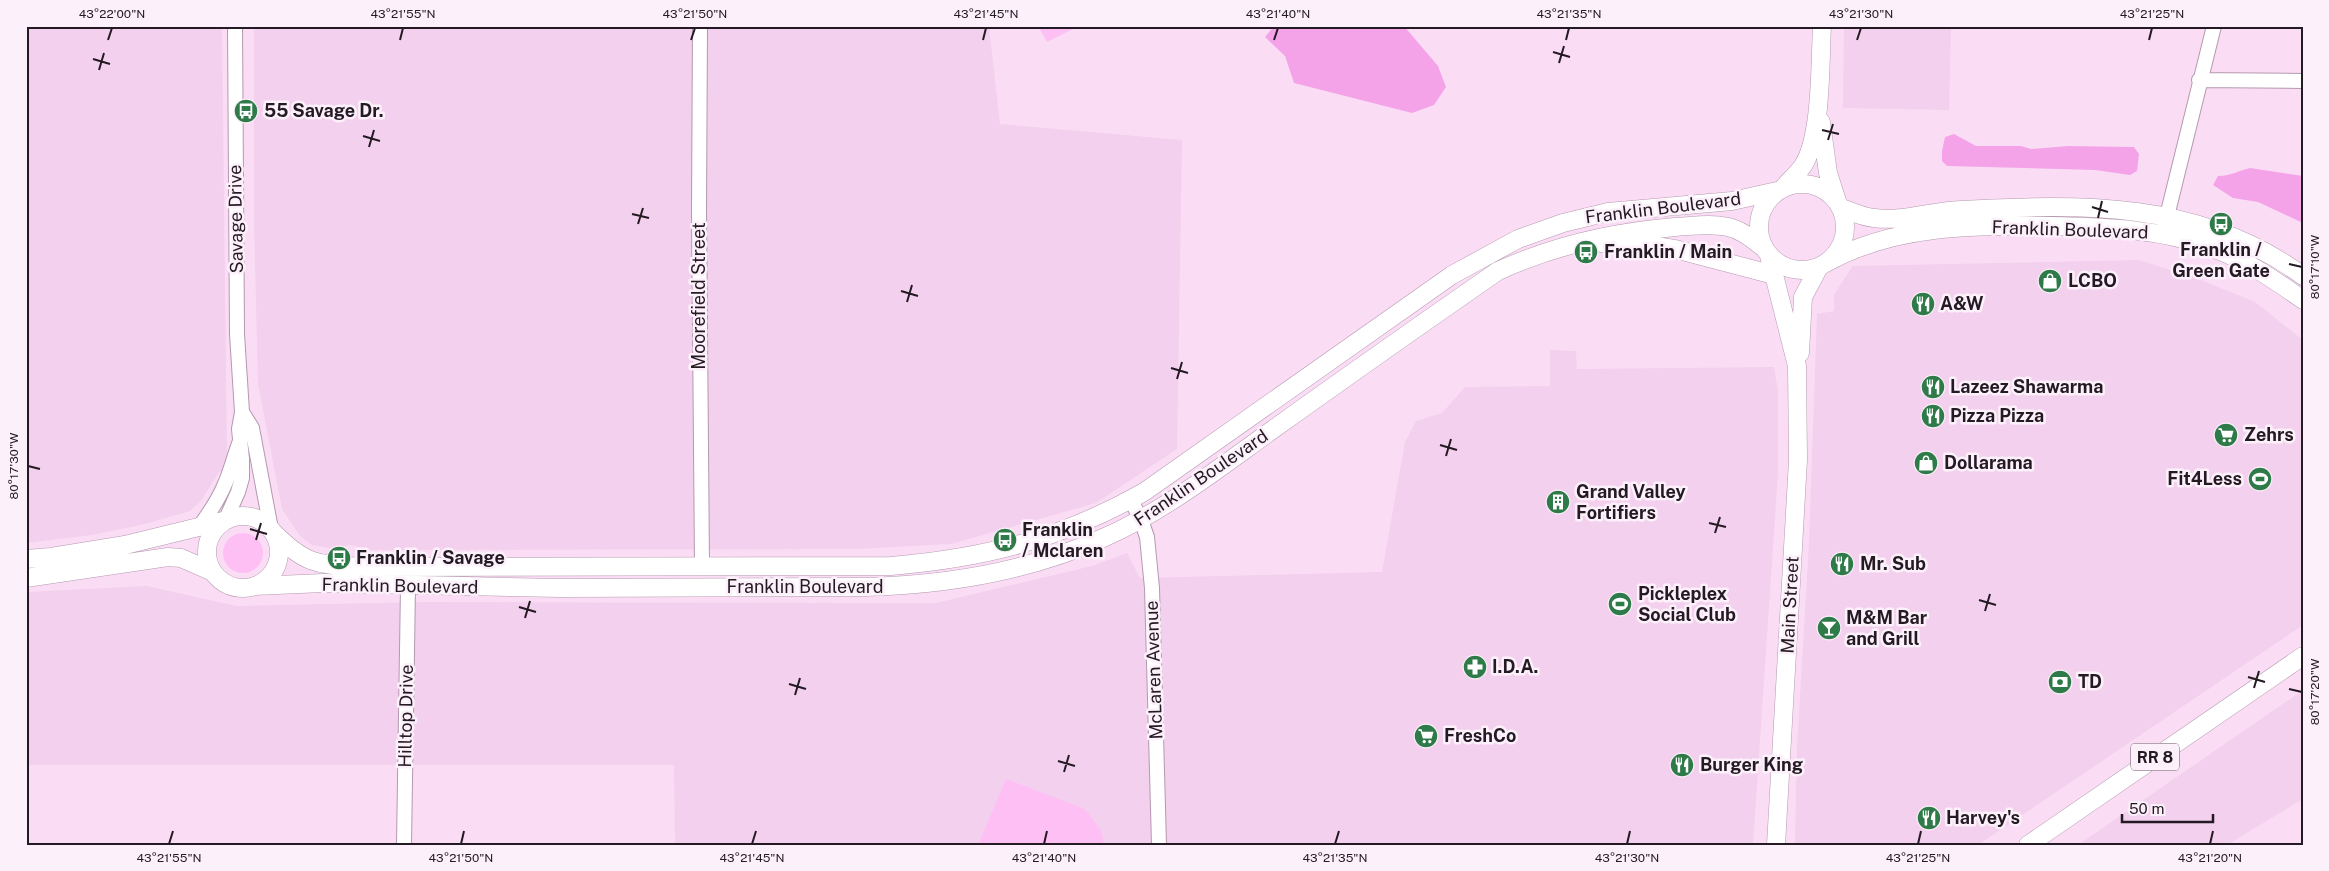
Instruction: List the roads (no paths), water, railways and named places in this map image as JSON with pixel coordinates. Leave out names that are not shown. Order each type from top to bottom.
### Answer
[{"type":"main road","points":[[1818,107],[1828,173],[1845,220],[1845,232],[1842,244],[1835,255],[1822,265],[1802,270],[1778,263],[1767,251],[1759,227],[1760,216],[1764,206],[1803,166],[1808,156],[1818,107],[1822,26]]},
{"type":"main road","points":[[1780,189],[1807,183],[1819,186],[1839,204]]},
{"type":"main road","name":"Franklin Boulevard","points":[[273,531],[292,550],[320,564],[365,567],[891,566],[939,562],[1005,550],[1062,532],[1131,500],[1179,469],[1452,275],[1518,239],[1563,223],[1608,212],[1732,201],[1780,189]]},
{"type":"main road","name":"Franklin Boulevard","points":[[1839,204],[1873,218],[1887,219],[1958,210],[2031,207],[2082,207],[2131,210],[2167,216],[2230,236],[2280,261],[2303,276]]},
{"type":"main road","name":"Franklin Boulevard","points":[[254,586],[323,584],[560,588],[913,586],[977,578],[1073,551],[1141,520],[1210,474],[1498,271],[1528,257],[1575,242],[1627,231],[1717,226],[1730,228],[1747,235],[1767,251]]},
{"type":"main road","name":"Franklin Boulevard","points":[[1822,265],[1845,252],[1863,246],[1930,231],[2031,226],[2125,229],[2161,234],[2216,249],[2272,279],[2303,300]]},
{"type":"main road","points":[[1575,242],[1652,245],[1726,261],[1774,275]]},
{"type":"main road","name":"Main Street","points":[[1767,251],[1798,366]]},
{"type":"main road","name":"Main Street","points":[[1776,845],[1798,460],[1798,366],[1801,347],[1801,310],[1803,297],[1822,265]]},
{"type":"main road","points":[[26,559],[124,545],[200,526],[225,520],[244,516],[254,518],[273,531],[278,551],[277,562],[272,573],[264,581],[254,586],[242,588],[231,586],[213,572],[208,561],[207,550],[210,538],[225,520]]},
{"type":"main road","points":[[26,578],[168,557],[181,558],[213,572]]},
{"type":"main road","name":"RR 8","points":[[2028,845],[2303,656]]},
{"type":"street","name":"Savage Drive","points":[[225,520],[232,508],[242,478],[239,429],[242,412],[237,334],[235,26]]},
{"type":"street","name":"Moorefield Street","points":[[700,26],[698,210],[702,566]]},
{"type":"street","points":[[2167,216],[2199,80],[2214,26]]},
{"type":"street","points":[[2199,80],[2303,81]]},
{"type":"street","name":"Savage Drive","points":[[242,412],[252,428],[273,531]]},
{"type":"street","points":[[200,526],[214,508],[240,441]]},
{"type":"street","name":"McLaren Avenue","points":[[1131,500],[1147,537],[1152,588],[1159,845]]},
{"type":"street","name":"Hilltop Drive","points":[[404,845],[408,586]]},
{"type":"place","name":"55 Savage Dr.","points":[[246,111]]},
{"type":"place","name":"Franklin / Green Gate","points":[[2221,224]]},
{"type":"place","name":"Franklin / Main","points":[[1586,252]]},
{"type":"place","name":"LCBO","points":[[2050,281]]},
{"type":"place","name":"A&W","points":[[1923,304]]},
{"type":"place","name":"Lazeez Shawarma","points":[[1933,387]]},
{"type":"place","name":"Pizza Pizza","points":[[1933,416]]},
{"type":"place","name":"Zehrs","points":[[2226,435]]},
{"type":"place","name":"Dollarama","points":[[1926,463]]},
{"type":"place","name":"Fit4Less","points":[[2260,479]]},
{"type":"place","name":"Grand Valley Fortifiers","points":[[1558,502]]},
{"type":"place","name":"Franklin / Mclaren","points":[[1005,540]]},
{"type":"place","name":"Franklin / Savage","points":[[339,558]]},
{"type":"place","name":"Mr. Sub","points":[[1842,564]]},
{"type":"place","name":"Pickleplex Social Club","points":[[1620,604]]},
{"type":"place","name":"M&M Bar and Grill","points":[[1829,628]]},
{"type":"place","name":"I.D.A.","points":[[1475,667]]},
{"type":"place","name":"TD","points":[[2060,682]]},
{"type":"place","name":"FreshCo","points":[[1426,736]]},
{"type":"place","name":"Burger King","points":[[1682,765]]},
{"type":"place","name":"Harvey's","points":[[1929,818]]}]
